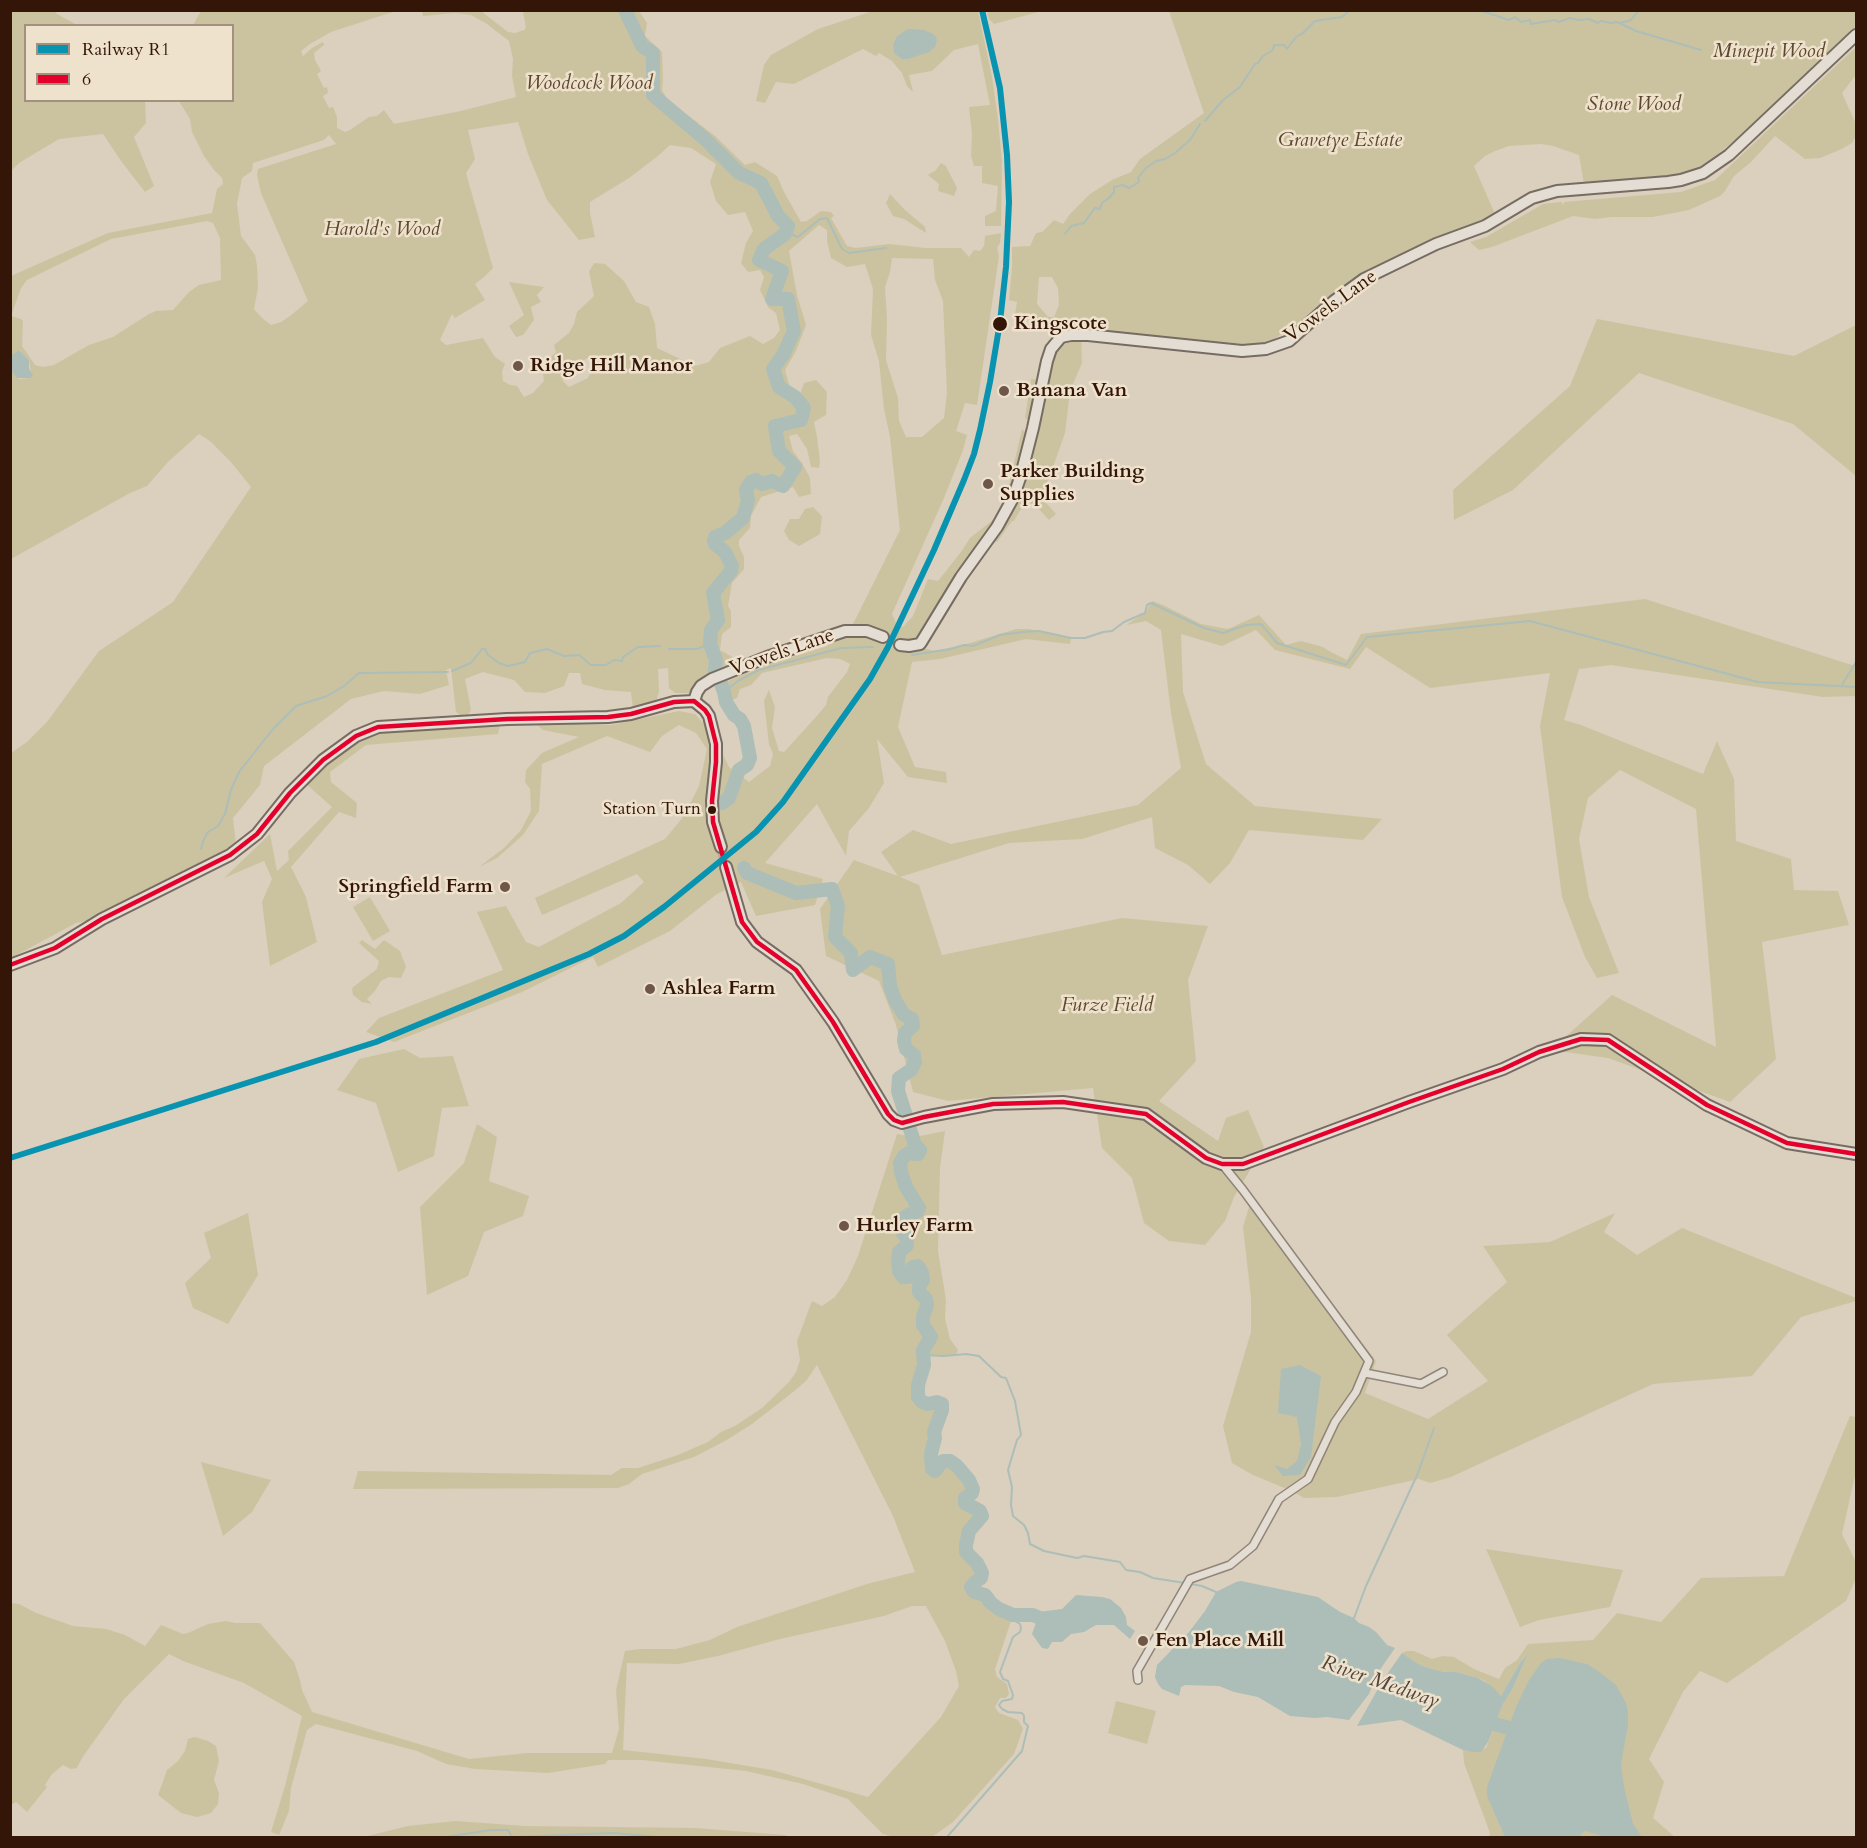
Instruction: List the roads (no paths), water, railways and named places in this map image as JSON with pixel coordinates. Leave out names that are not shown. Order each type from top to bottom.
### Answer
[{"type":"main road","name":"Vowels Lane","points":[[900,645],[920,644],[961,577],[997,527],[1013,498],[1033,428],[1047,361],[1051,349],[1061,336],[1088,335],[1242,351],[1266,349],[1290,341],[1334,301],[1364,279],[1436,244],[1485,226],[1532,198],[1557,191],[1675,182],[1704,173],[1729,155],[1857,35]]},
{"type":"main road","name":"Vowels Lane","points":[[693,701],[701,686],[711,679],[767,657],[845,631],[867,631],[883,637]]},
{"type":"main road","points":[[10,965],[55,948],[102,919],[230,855],[257,834],[290,793],[323,760],[356,736],[378,727],[443,722],[608,717],[631,714],[674,702],[693,701],[705,710],[712,725],[716,744],[712,801],[713,822],[721,847]]},
{"type":"main road","points":[[726,867],[742,922],[758,942],[796,970],[834,1022],[888,1114],[902,1124],[924,1117],[993,1104],[1063,1102],[1146,1114],[1206,1158],[1222,1164],[1243,1164],[1503,1069],[1539,1052],[1581,1039],[1608,1040],[1707,1105],[1787,1143],[1857,1154]]},
{"type":"street","points":[[1138,1680],[1137,1671],[1190,1580],[1230,1565],[1253,1546],[1279,1499],[1308,1479],[1335,1422],[1356,1392],[1370,1362],[1222,1164]]},
{"type":"street","points":[[1365,1373],[1421,1384],[1443,1372]]},
{"type":"waterway","name":"River Medway","points":[[625,10],[642,46],[653,53],[653,95],[706,140],[739,173],[761,183],[778,216],[788,226],[785,234],[764,249],[759,260],[782,271],[772,299],[788,299],[794,331],[783,355],[773,369],[779,387],[795,397],[804,408],[801,420],[775,426],[779,451],[795,467],[783,486],[772,481],[762,484],[756,480],[751,482],[746,490],[748,500],[743,518],[725,533],[715,537],[715,544],[725,552],[732,566],[731,571],[713,593],[718,620],[711,630],[710,644],[716,660],[715,671]]},
{"type":"waterway","points":[[1205,121],[1223,100],[1240,87],[1255,64],[1273,50],[1274,45],[1284,45],[1287,49],[1296,37],[1315,21],[1342,17],[1350,10]]},
{"type":"waterway","points":[[1390,10],[1426,10]]},
{"type":"waterway","points":[[1470,10],[1482,11],[1509,20],[1515,17],[1521,22],[1530,20],[1531,24],[1555,20],[1559,22],[1570,18],[1589,19],[1598,23],[1601,21],[1617,22],[1636,31],[1701,50]]},
{"type":"waterway","points":[[1620,23],[1631,20],[1639,10]]},
{"type":"waterway","points":[[1065,234],[1071,226],[1084,223],[1095,208],[1100,209],[1102,203],[1114,192],[1114,187],[1123,185],[1129,188],[1139,182],[1138,178],[1146,168],[1175,153],[1190,140],[1200,124]]},
{"type":"waterway","points":[[786,232],[798,237],[820,219],[827,218],[842,249],[849,253],[886,248]]},
{"type":"waterway","points":[[912,655],[964,645],[973,646],[1000,635],[1023,632],[1039,631],[1071,638],[1085,638],[1112,631],[1124,622],[1145,613],[1147,605],[1151,603],[1204,628],[1223,633],[1246,625],[1261,624],[1277,643],[1346,665],[1367,637],[1530,621],[1758,682],[1856,687]]},
{"type":"waterway","points":[[669,649],[697,649],[710,644]]},
{"type":"waterway","points":[[452,671],[471,663],[482,649],[485,649],[488,655],[499,663],[508,666],[525,662],[530,653],[547,649],[564,656],[579,655],[591,665],[606,665],[614,660],[622,661],[623,657],[638,647],[660,646]]},
{"type":"waterway","points":[[724,692],[738,681],[759,670],[841,648],[873,647]]},
{"type":"waterway","points":[[1842,685],[1856,662]]},
{"type":"waterway","points":[[201,849],[208,832],[218,826],[225,814],[231,790],[239,772],[273,729],[296,706],[327,696],[344,686],[359,673],[448,672]]},
{"type":"waterway","name":"River Medway","points":[[720,681],[726,702],[744,726],[750,758],[747,765],[739,770],[729,798],[722,803]]},
{"type":"waterway","name":"River Medway","points":[[744,868],[747,873],[796,893],[832,889],[838,906],[835,937],[851,953],[853,970],[870,957],[888,964],[890,986],[895,1000],[904,1015],[912,1019],[913,1026],[905,1033],[904,1041],[906,1049],[914,1055],[915,1062],[911,1070],[899,1078],[898,1091],[906,1116]]},
{"type":"waterway","name":"River Medway","points":[[910,1129],[915,1145],[920,1150],[918,1154],[909,1153],[904,1156],[900,1163],[901,1172],[906,1187],[919,1208],[917,1212],[901,1220],[899,1226],[907,1239],[907,1245],[899,1252],[898,1261],[899,1271],[903,1277],[908,1277],[913,1267],[918,1266],[922,1273],[923,1280],[919,1286],[919,1292],[926,1299],[927,1305],[923,1325],[931,1337],[923,1350],[924,1365],[918,1385],[918,1397],[922,1402],[928,1404],[937,1402],[942,1404],[934,1432],[935,1438],[931,1454],[932,1469],[935,1471],[943,1461],[950,1461],[969,1480],[973,1489],[972,1493],[965,1498],[965,1503],[980,1511],[982,1516],[969,1531],[966,1545],[966,1552],[977,1563],[982,1573],[981,1578],[971,1587],[974,1592],[985,1595],[999,1609],[1013,1615],[1033,1615],[1044,1620]]},
{"type":"waterway","points":[[923,1355],[979,1356],[1001,1377],[1006,1378],[1015,1401],[1021,1435],[1017,1440],[1008,1470],[1012,1487],[1011,1505],[1013,1516],[1024,1525],[1030,1544],[1044,1551],[1077,1558],[1084,1556],[1120,1562],[1126,1570],[1140,1572],[1153,1578],[1185,1583]]},
{"type":"waterway","points":[[1354,1618],[1366,1586],[1418,1473],[1434,1428]]},
{"type":"waterway","points":[[1191,1584],[1216,1592]]},
{"type":"waterway","points":[[945,1838],[1022,1751],[1028,1726],[1024,1722],[1024,1716],[1022,1713],[1008,1712],[999,1705],[1002,1701],[1012,1699],[1013,1695],[1008,1681],[1003,1679],[1000,1672],[1013,1637],[1020,1632],[1021,1628],[1013,1615]]},
{"type":"waterway","name":"River Medway","points":[[1477,1719],[1509,1728],[1523,1738]]},
{"type":"waterway","points":[[438,1838],[491,1830],[508,1830],[512,1837],[612,1833],[673,1838]]},
{"type":"tunnel","points":[[883,637],[900,645]]},
{"type":"tunnel","points":[[721,847],[726,867]]},
{"type":"rail line","name":"R1","points":[[10,1158],[376,1042],[589,954],[624,936],[664,907],[756,832],[783,802],[870,679],[888,647],[934,550],[974,454],[1000,322],[1006,267],[1009,202],[1000,88],[982,10]]},
{"type":"place","name":"Kingscote","points":[[1000,324]]},
{"type":"place","name":"Ridge Hill Manor","points":[[518,366]]},
{"type":"place","name":"Banana Van","points":[[1004,391]]},
{"type":"place","name":"Parker Building Supplies","points":[[988,484]]},
{"type":"place","name":"Station Turn","points":[[712,810]]},
{"type":"place","name":"Springfield Farm","points":[[505,887]]},
{"type":"place","name":"Ashlea Farm","points":[[650,989]]},
{"type":"place","name":"Hurley Farm","points":[[844,1226]]},
{"type":"place","name":"Fen Place Mill","points":[[1143,1641]]},
{"type":"park label","name":"Minepit Wood","points":[[1769,52]]},
{"type":"park label","name":"Woodcock Wood","points":[[589,84]]},
{"type":"park label","name":"Stone Wood","points":[[1634,105]]},
{"type":"park label","name":"Gravetye Estate","points":[[1340,141]]},
{"type":"park label","name":"Harold's Wood","points":[[382,230]]},
{"type":"park label","name":"Furze Field","points":[[1107,1006]]}]
